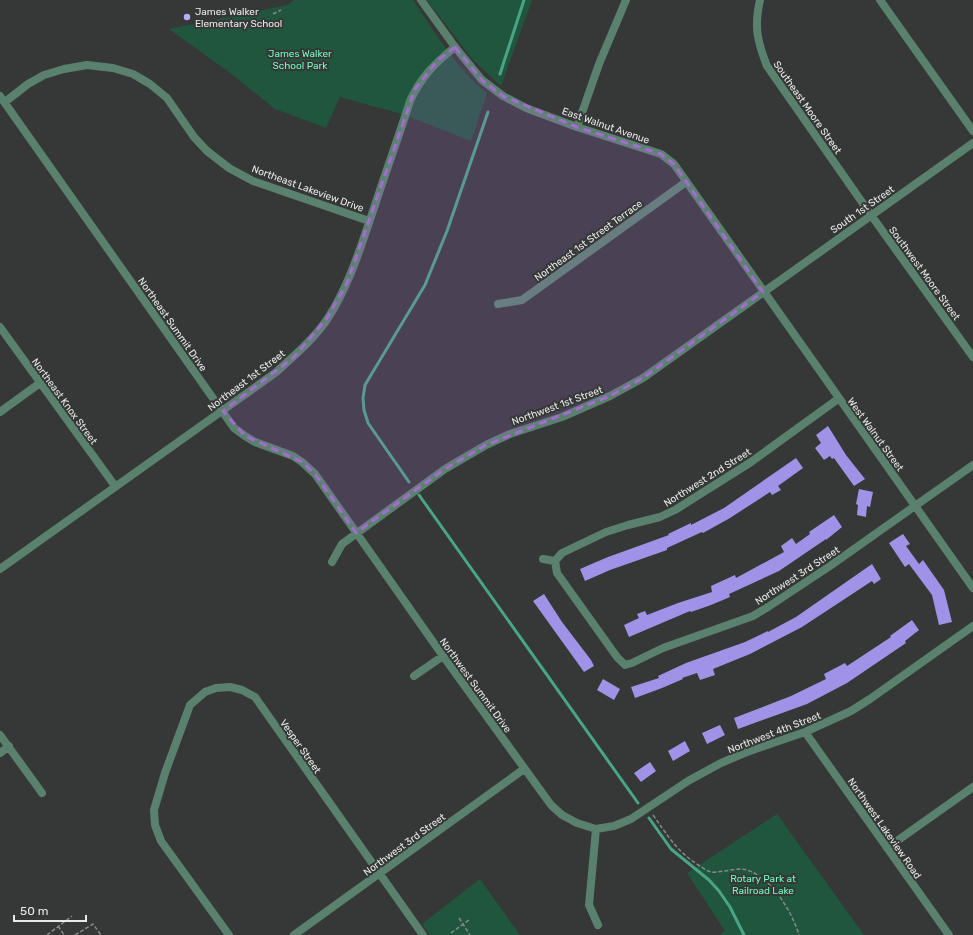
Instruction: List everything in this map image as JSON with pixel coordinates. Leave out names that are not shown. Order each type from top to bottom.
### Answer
[{"type":"street","name":"East Walnut Avenue","points":[[421,0],[455,47],[482,80],[503,96],[526,108],[578,127],[661,154],[674,164],[763,292]]},
{"type":"street","points":[[578,127],[599,64],[626,0]]},
{"type":"street","name":"Southeast Moore Street","points":[[760,0],[756,20],[759,47],[767,66],[871,215]]},
{"type":"street","points":[[880,0],[973,131]]},
{"type":"street","name":"Northeast 1st Street","points":[[0,569],[275,373],[294,357],[328,318],[347,283],[415,89],[423,77],[437,62],[455,47]]},
{"type":"street","name":"Northeast Lakeview Drive","points":[[2,99],[44,75],[64,69],[87,65],[113,68],[133,74],[150,84],[168,98],[198,141],[207,151],[229,168],[253,181],[369,221]]},
{"type":"street","name":"Northeast Summit Drive","points":[[2,99],[234,428],[255,442],[293,456],[302,462],[315,474],[356,533]]},
{"type":"street","name":"South 1st Street","points":[[763,292],[973,144]]},
{"type":"street","name":"Northeast 1st Street Terrace","points":[[498,304],[522,300],[686,182]]},
{"type":"street","name":"Southwest Moore Street","points":[[871,215],[973,357]]},
{"type":"street","name":"West Walnut Street","points":[[763,292],[973,588]]},
{"type":"street","name":"Northwest 1st Street","points":[[332,562],[342,544],[445,469],[486,445],[510,434],[562,417],[610,396],[643,378],[763,292]]},
{"type":"street","name":"Northeast Knox Street","points":[[0,327],[115,486]]},
{"type":"street","points":[[0,412],[40,383]]},
{"type":"street","name":"Northwest 2nd Street","points":[[555,562],[562,553],[606,532],[660,517],[675,510],[751,462],[838,399]]},
{"type":"street","name":"Northwest 3rd Street","points":[[555,562],[557,573],[616,657],[625,665],[637,661],[663,648],[753,616],[768,608],[973,465]]},
{"type":"street","name":"Northwest Summit Drive","points":[[356,533],[551,805],[562,815],[577,823],[596,829]]},
{"type":"street","points":[[543,559],[555,562]]},
{"type":"street","name":"Northwest 4th Street","points":[[596,829],[614,826],[631,819],[688,781],[721,763],[747,752],[805,732],[851,711],[973,626]]},
{"type":"street","points":[[414,676],[443,656]]},
{"type":"street","name":"Vesper Street","points":[[229,935],[161,840],[155,825],[154,810],[165,773],[190,705],[205,692],[216,688],[230,687],[242,690],[255,698],[423,935]]},
{"type":"street","name":"Northwest Lakeview Road","points":[[805,732],[949,935]]},
{"type":"street","points":[[0,735],[42,792]]},
{"type":"street","points":[[0,753],[9,746]]},
{"type":"street","name":"Northwest 3rd Street","points":[[294,935],[524,769]]},
{"type":"street","points":[[887,848],[973,787]]},
{"type":"street","points":[[596,829],[589,905],[598,925]]},
{"type":"path","points":[[273,14],[281,10]]},
{"type":"path","points":[[648,808],[679,851],[699,865],[711,872],[741,869],[754,872],[768,882],[792,917],[799,935]]},
{"type":"path","points":[[47,935],[72,916]]},
{"type":"path","points":[[459,918],[470,935]]},
{"type":"path","points":[[451,933],[469,920]]},
{"type":"path","points":[[75,935],[93,924],[101,935]]},
{"type":"path","points":[[58,926],[64,935]]},
{"type":"highlighted area","points":[[455,47],[482,80],[503,96],[577,127],[661,154],[674,164],[763,292],[643,378],[610,396],[486,445],[445,469],[356,533],[315,474],[302,462],[245,436],[223,411],[294,357],[327,318],[347,283],[415,89],[437,61]]},
{"type":"green space","name":"James Walker School Park","points":[[294,0],[413,0],[465,73],[487,93],[471,141],[405,115],[340,97],[326,128],[275,109],[229,72],[169,29],[287,5]]},
{"type":"green space","points":[[427,0],[532,0],[501,86],[473,60]]},
{"type":"green space","name":"Rotary Park at Railroad Lake","points":[[777,814],[864,935],[720,935],[725,931],[687,873]]},
{"type":"green space","points":[[480,879],[520,935],[430,935],[422,924]]},
{"type":"building","points":[[828,426],[846,455],[865,479],[854,486],[834,458],[832,459],[830,456],[824,460],[815,448],[821,443],[816,435]]},
{"type":"building","points":[[796,458],[803,468],[778,486],[781,490],[772,495],[770,492],[730,518],[703,533],[702,532],[667,548],[667,550],[610,570],[585,581],[580,569],[608,557],[669,535],[668,534],[691,523],[691,525],[724,508]]},
{"type":"building","points":[[859,489],[873,492],[870,507],[867,506],[866,517],[857,515],[858,505],[856,504]]},
{"type":"building","points":[[834,515],[842,527],[826,540],[779,571],[729,594],[730,597],[691,612],[690,611],[629,637],[624,625],[639,618],[637,614],[645,611],[647,615],[712,592],[711,586],[735,575],[736,578],[784,552],[781,546],[792,538],[796,544],[810,534],[809,532]]},
{"type":"building","points":[[903,534],[910,544],[906,546],[919,564],[923,560],[944,590],[952,622],[939,625],[932,595],[909,564],[905,567],[889,543]]},
{"type":"building","points":[[872,564],[881,579],[874,584],[872,581],[802,627],[750,654],[713,669],[715,675],[700,680],[697,673],[635,698],[631,687],[659,678],[658,676],[686,663],[745,642],[768,632],[796,617]]},
{"type":"building","points":[[544,594],[562,622],[591,660],[594,666],[584,672],[533,601]]},
{"type":"building","points":[[912,620],[919,630],[905,641],[906,643],[847,683],[807,704],[738,729],[734,718],[791,696],[826,679],[824,674],[845,663],[847,666],[891,637],[890,636]]},
{"type":"building","points":[[603,679],[620,689],[614,700],[597,690]]},
{"type":"building","points":[[720,725],[725,735],[707,744],[702,733]]},
{"type":"building","points":[[685,741],[690,751],[673,761],[668,751]]},
{"type":"building","points":[[650,762],[656,771],[641,782],[634,773]]},
{"type":"waterway","points":[[500,74],[524,0]]},
{"type":"waterway","points":[[409,482],[368,423],[364,410],[363,398],[365,385],[425,285],[447,231],[488,112]]},
{"type":"waterway","points":[[419,495],[638,803]]},
{"type":"waterway","points":[[649,818],[671,849],[709,880],[719,891],[730,907],[744,935]]},
{"type":"place","name":"James Walker Elementary School","points":[[187,17]]}]
